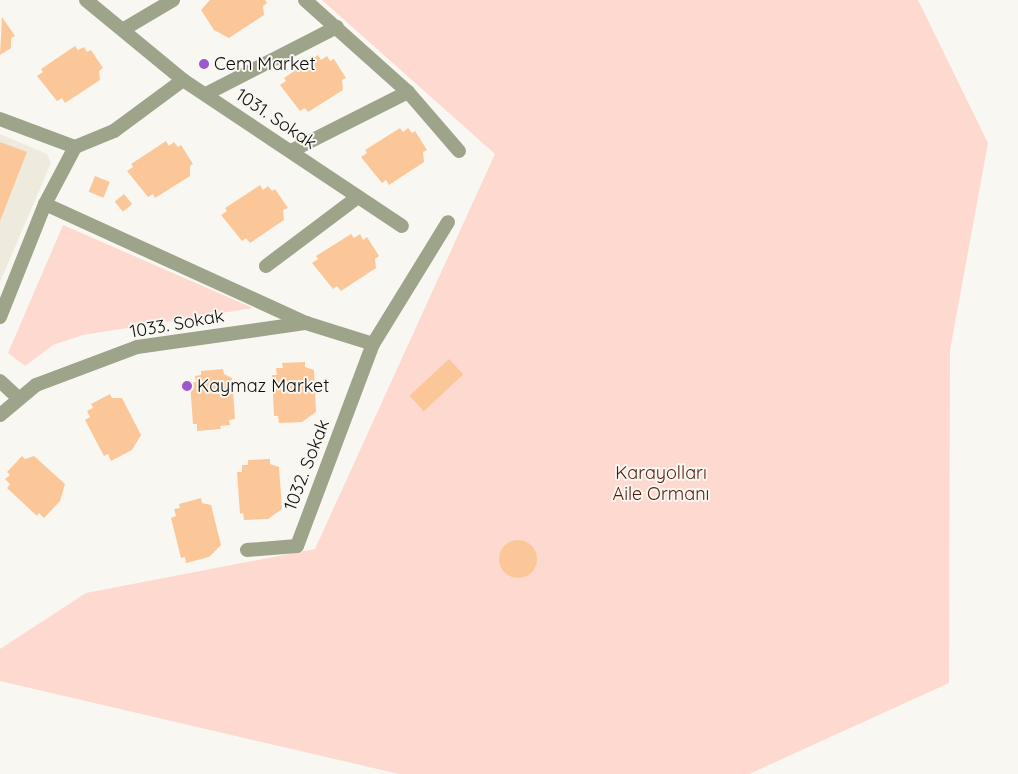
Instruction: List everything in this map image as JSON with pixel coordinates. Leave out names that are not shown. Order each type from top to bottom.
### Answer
[{"type":"street","name":"1031. Sokak","points":[[86,0],[124,29],[183,80],[402,226]]},
{"type":"street","points":[[124,29],[174,0]]},
{"type":"street","points":[[305,0],[408,92],[459,151]]},
{"type":"street","points":[[206,94],[337,28]]},
{"type":"street","points":[[0,317],[45,204],[74,148],[114,131],[183,80]]},
{"type":"street","points":[[291,151],[408,92]]},
{"type":"street","points":[[0,120],[74,148]]},
{"type":"street","points":[[266,266],[358,197]]},
{"type":"street","points":[[45,204],[306,323]]},
{"type":"street","name":"1032. Sokak","points":[[247,550],[297,546],[373,344],[448,222]]},
{"type":"street","name":"1033. Sokak","points":[[0,415],[17,397],[36,385],[137,347],[306,323],[373,344]]},
{"type":"street","points":[[0,380],[17,397]]},
{"type":"shaded area","points":[[0,134],[47,154],[51,163],[0,282]]},
{"type":"green space","name":"Karayolları Aile Ormanı","points":[[322,0],[918,0],[988,143],[950,350],[949,683],[749,774],[399,774],[0,681],[0,649],[86,593],[315,549],[495,154]]},
{"type":"green space","points":[[63,225],[253,308],[83,335],[53,345],[25,366],[8,353]]},
{"type":"building","points":[[210,0],[265,0],[267,3],[263,6],[264,15],[229,38],[214,30],[201,10]]},
{"type":"building","points":[[2,17],[15,36],[11,38],[11,48],[0,55]]},
{"type":"building","points":[[75,46],[78,50],[84,47],[87,52],[91,50],[103,68],[99,71],[100,80],[65,103],[62,98],[57,101],[37,76],[43,72],[41,69]]},
{"type":"building","points":[[318,55],[321,60],[327,56],[330,61],[334,59],[346,78],[342,80],[343,90],[308,112],[305,108],[300,111],[280,85],[286,81],[284,78]]},
{"type":"building","points":[[400,128],[403,132],[408,128],[412,133],[415,131],[427,150],[423,152],[424,162],[389,185],[386,180],[382,183],[361,157],[367,153],[365,150]]},
{"type":"building","points":[[166,141],[169,146],[174,142],[178,147],[181,145],[193,164],[190,166],[190,176],[155,198],[153,194],[148,197],[127,171],[133,167],[131,164]]},
{"type":"building","points":[[0,142],[27,152],[0,221]]},
{"type":"building","points":[[95,176],[110,182],[103,198],[89,192]]},
{"type":"building","points":[[260,185],[263,190],[268,186],[272,191],[275,189],[288,208],[283,210],[284,220],[250,243],[246,238],[242,241],[221,215],[227,211],[225,208]]},
{"type":"building","points":[[124,194],[132,204],[123,212],[115,202]]},
{"type":"building","points":[[351,234],[354,238],[360,234],[363,240],[367,237],[379,256],[375,259],[376,268],[341,291],[337,286],[333,289],[312,263],[318,259],[316,256]]},
{"type":"building","points":[[449,359],[463,374],[424,411],[410,396]]},
{"type":"building","points":[[305,362],[305,367],[314,370],[316,412],[302,422],[279,423],[278,416],[274,416],[272,375],[277,375],[276,368],[283,368],[282,363]]},
{"type":"building","points":[[223,369],[224,374],[232,378],[235,419],[229,420],[230,425],[220,426],[221,429],[197,431],[197,424],[193,424],[190,383],[196,382],[195,376],[201,375],[201,371]]},
{"type":"building","points":[[110,394],[112,398],[122,398],[141,435],[132,450],[111,461],[108,454],[104,456],[85,420],[90,417],[87,411],[93,408],[91,404]]},
{"type":"building","points":[[22,456],[25,459],[34,456],[65,484],[60,501],[44,518],[39,513],[37,516],[7,488],[10,484],[5,479],[10,475],[7,472]]},
{"type":"building","points":[[270,459],[270,464],[279,467],[282,509],[268,519],[244,520],[243,513],[240,514],[237,472],[242,472],[242,465],[248,465],[248,460]]},
{"type":"building","points":[[201,498],[202,503],[211,505],[221,545],[209,557],[186,563],[185,557],[181,558],[171,518],[176,516],[174,509],[180,508],[179,504]]},
{"type":"building","points":[[518,540],[531,546],[537,559],[531,572],[518,578],[505,572],[499,559],[505,546]]},
{"type":"place","name":"Cem Market","points":[[204,64]]},
{"type":"place","name":"Kaymaz Market","points":[[187,386]]}]
